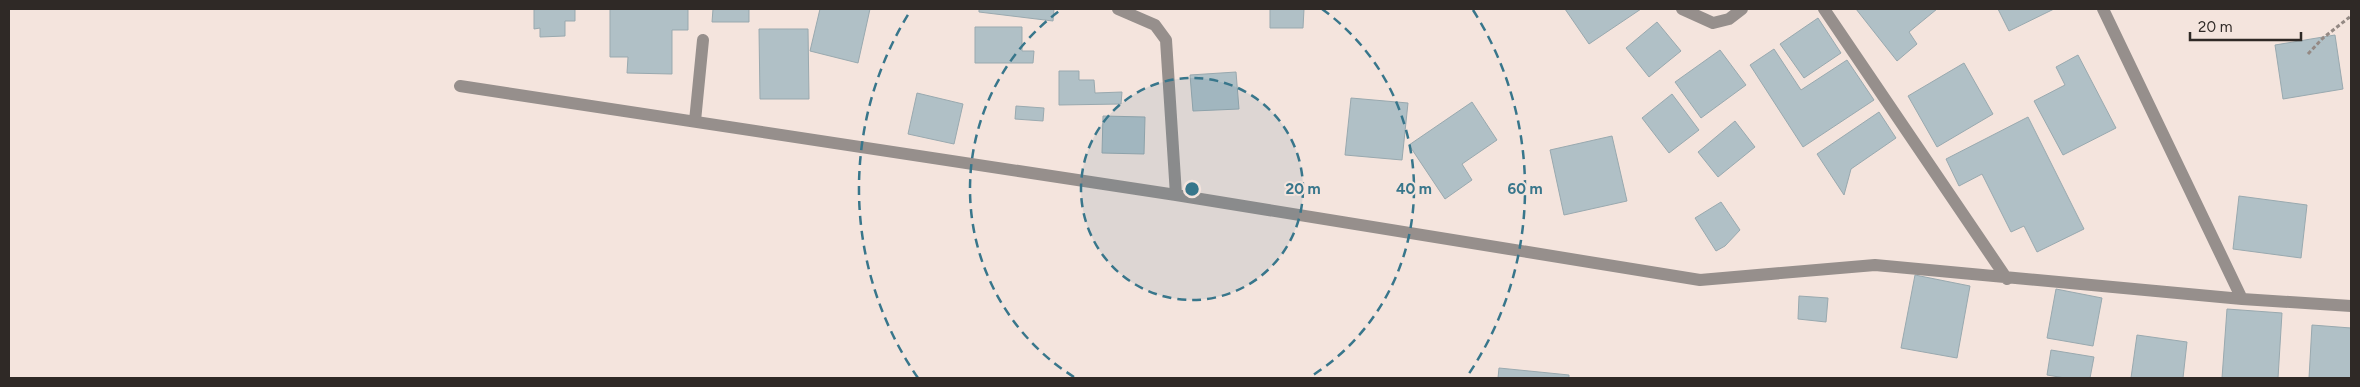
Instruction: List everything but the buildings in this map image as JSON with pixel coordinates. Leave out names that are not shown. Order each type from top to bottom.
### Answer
[{"type":"street","points":[[1118,9],[1155,26],[1166,40],[1176,195]]},
{"type":"street","points":[[1682,9],[1713,24],[1729,19],[1742,9]]},
{"type":"street","points":[[1824,9],[2007,279]]},
{"type":"street","points":[[2104,9],[2242,299]]},
{"type":"street","points":[[695,121],[703,40]]},
{"type":"street","points":[[460,86],[1176,195],[1700,280],[1875,265],[2007,279],[2242,299],[2351,306]]},
{"type":"path","points":[[2308,54],[2351,16]]}]
